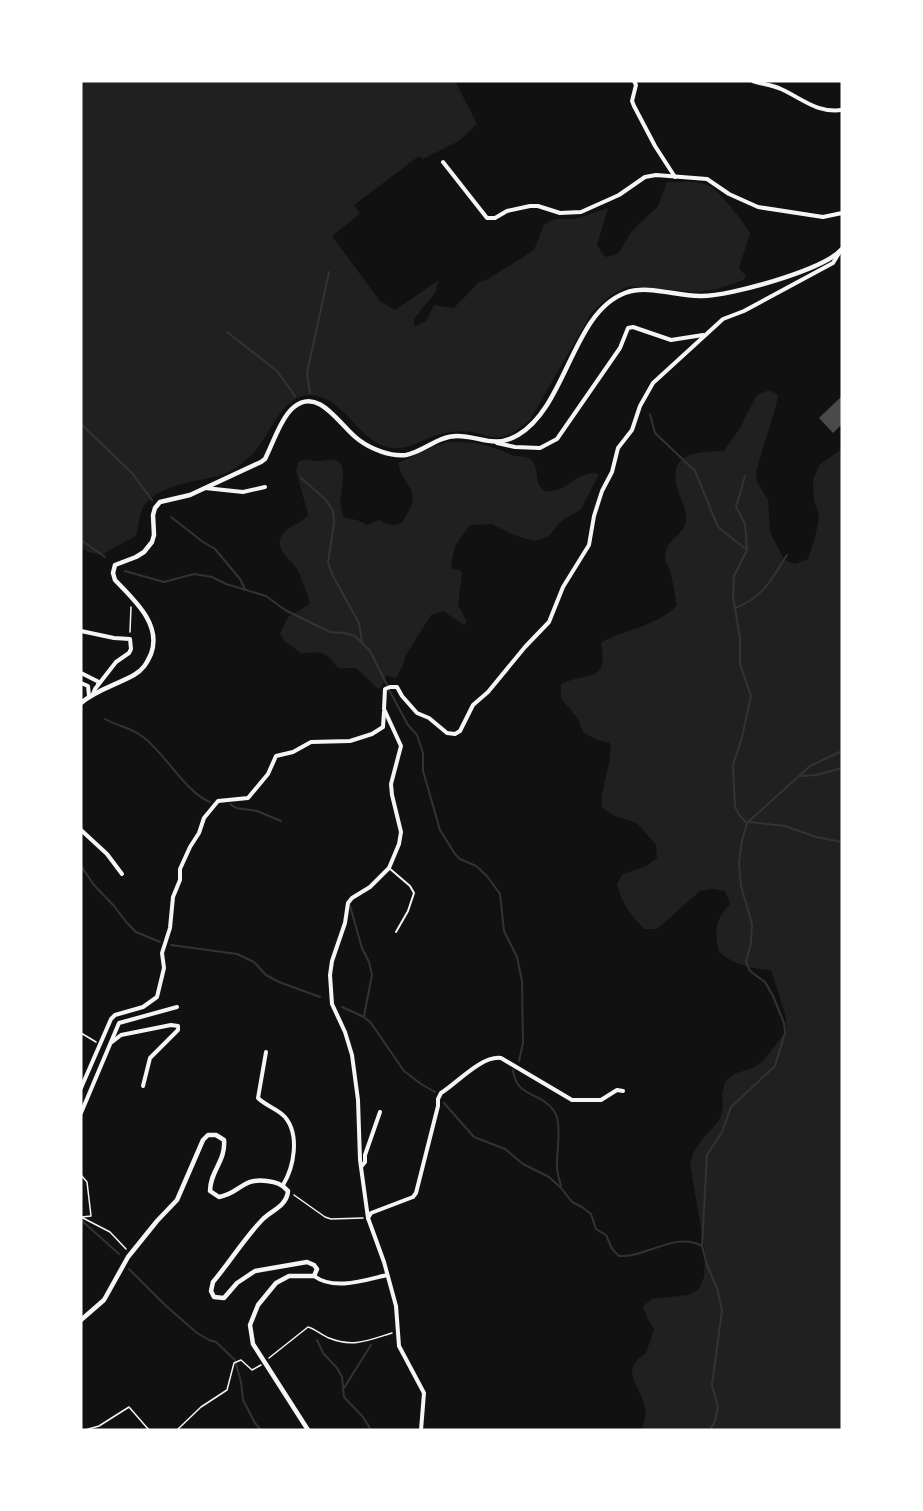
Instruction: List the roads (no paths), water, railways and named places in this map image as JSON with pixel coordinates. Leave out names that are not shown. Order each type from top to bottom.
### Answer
[{"type":"street","points":[[634,81],[636,85],[632,101],[634,106],[655,146],[675,177]]},
{"type":"street","points":[[753,81],[783,90],[821,110],[831,112],[842,110]]},
{"type":"street","points":[[442,162],[487,218],[495,218],[507,211],[530,206],[538,206],[560,213],[580,212],[619,195],[650,175],[707,179],[729,194],[758,207],[823,217],[842,213]]},
{"type":"street","points":[[81,1088],[111,1019],[116,1015],[143,1007],[157,997],[164,968],[162,953],[170,928],[173,897],[180,880],[180,869],[204,818],[213,806],[218,801],[248,798],[268,774],[276,756],[293,752],[311,742],[351,741],[381,729],[384,725],[385,689],[394,686],[417,713],[429,718],[447,733],[455,734],[460,731],[473,705],[488,692],[549,622],[563,587],[589,545],[594,516],[602,491],[612,472],[616,453],[632,430],[653,383],[723,319],[744,311],[833,263],[841,250]]},
{"type":"street","points":[[497,443],[517,436],[540,417],[589,327],[604,306],[625,293],[643,290],[702,296],[720,294],[806,270],[830,259],[841,250]]},
{"type":"street","points":[[81,703],[91,695],[136,674],[147,664],[154,646],[154,632],[141,609],[116,580],[113,573],[115,565],[136,557],[144,552],[152,542],[154,508],[160,502],[190,495],[265,459],[288,414],[294,407],[303,402],[314,402],[326,407],[359,440],[383,452],[398,456],[457,436],[515,447],[540,448],[557,438],[609,366],[628,328],[633,327],[671,340],[704,335]]},
{"type":"street","points":[[204,488],[243,492],[266,487]]},
{"type":"street","points":[[81,631],[114,639],[130,639],[129,653],[116,662],[91,695]]},
{"type":"street","points":[[81,673],[98,680],[98,685]]},
{"type":"street","points":[[81,683],[88,686],[91,695]]},
{"type":"street","points":[[384,709],[401,746],[391,784],[401,832],[399,844],[389,868],[370,887],[348,903],[345,923],[332,961],[330,975],[332,1004],[345,1032],[352,1055],[358,1100],[360,1168],[368,1218],[384,1262],[396,1306],[399,1346],[424,1393],[421,1430]]},
{"type":"street","points":[[81,830],[107,854],[122,874]]},
{"type":"street","points":[[81,1113],[119,1023],[177,1007]]},
{"type":"street","points":[[110,1043],[122,1035],[171,1025],[178,1026],[178,1030],[150,1058],[143,1086]]},
{"type":"street","points":[[266,1052],[258,1098],[264,1105],[284,1116],[292,1129],[294,1143],[288,1176],[283,1185]]},
{"type":"street","points":[[368,1218],[371,1213],[412,1197],[416,1193],[438,1099],[441,1094],[477,1066],[495,1058],[501,1058],[572,1100],[601,1100],[617,1090],[623,1091]]},
{"type":"street","points":[[360,1168],[365,1162],[365,1155],[380,1112]]},
{"type":"street","points":[[81,1320],[104,1300],[128,1257],[177,1200],[203,1140],[208,1135],[216,1135],[224,1140],[225,1152],[210,1182],[210,1191],[219,1197],[228,1196],[248,1182],[258,1179],[283,1185],[288,1191],[288,1197],[263,1219],[213,1282],[212,1294],[217,1299],[224,1298],[237,1283],[249,1274],[275,1266],[311,1263],[316,1269],[314,1276]]},
{"type":"street","points":[[308,1430],[254,1344],[250,1331],[252,1318],[258,1305],[270,1289],[282,1279],[294,1275],[314,1276],[325,1281],[350,1283],[387,1275]]},
{"type":"lane","points":[[389,868],[410,886],[414,893],[408,911],[396,932]]},
{"type":"waterway","points":[[310,393],[307,373],[329,272]]},
{"type":"waterway","points":[[227,332],[277,371],[295,396]]},
{"type":"waterway","points":[[650,414],[655,433],[695,471],[718,527],[747,550]]},
{"type":"waterway","points":[[81,424],[132,473],[152,500]]},
{"type":"waterway","points":[[745,476],[736,507],[745,524],[747,550],[734,576],[733,596],[740,639],[740,664],[751,696],[733,765],[735,807],[747,823]]},
{"type":"waterway","points":[[301,478],[326,500],[333,511],[334,523],[328,563],[359,623],[362,643]]},
{"type":"waterway","points":[[171,517],[215,549],[240,579],[245,589]]},
{"type":"waterway","points":[[81,540],[105,557]]},
{"type":"waterway","points":[[735,608],[760,593],[787,555]]},
{"type":"waterway","points":[[125,571],[164,582],[194,574],[212,577],[226,584],[266,596],[285,610],[330,632],[355,636],[370,651],[387,685]]},
{"type":"waterway","points":[[389,690],[408,725],[417,735],[423,753],[423,771],[440,830],[455,854],[460,859],[476,866],[487,876],[500,894],[504,931],[517,957],[522,981],[523,1043],[519,1061]]},
{"type":"waterway","points":[[105,719],[143,737],[192,790],[210,802]]},
{"type":"waterway","points":[[710,1430],[718,1407],[712,1385],[722,1310],[702,1246],[707,1155],[722,1132],[731,1107],[775,1066],[785,1033],[784,1023],[773,996],[765,982],[750,971],[746,962],[751,943],[752,924],[741,886],[739,863],[742,840],[747,823],[810,766],[842,751]]},
{"type":"waterway","points":[[801,776],[816,775],[842,768]]},
{"type":"waterway","points":[[230,804],[236,808],[257,811],[281,821]]},
{"type":"waterway","points":[[749,822],[785,826],[816,837],[842,842]]},
{"type":"waterway","points":[[81,866],[94,885],[136,932],[160,942]]},
{"type":"waterway","points":[[350,906],[372,975],[364,1016]]},
{"type":"waterway","points":[[171,945],[237,954],[254,962],[266,975],[279,982],[320,997]]},
{"type":"waterway","points":[[342,1007],[364,1017],[371,1023],[404,1071],[435,1092]]},
{"type":"waterway","points":[[513,1070],[519,1085],[554,1111],[558,1122],[557,1168],[561,1186]]},
{"type":"waterway","points":[[444,1103],[474,1137],[505,1149],[523,1164],[549,1177],[572,1202],[591,1214],[596,1229],[606,1235],[612,1249],[619,1256],[629,1256],[671,1243],[692,1242],[702,1246]]},
{"type":"waterway","points":[[81,1220],[119,1254]]},
{"type":"waterway","points":[[129,1269],[197,1333],[216,1342],[235,1360],[243,1400],[261,1430]]},
{"type":"waterway","points":[[317,1340],[323,1353],[342,1377],[344,1397],[363,1417],[371,1430]]},
{"type":"waterway","points":[[344,1388],[371,1345]]}]
